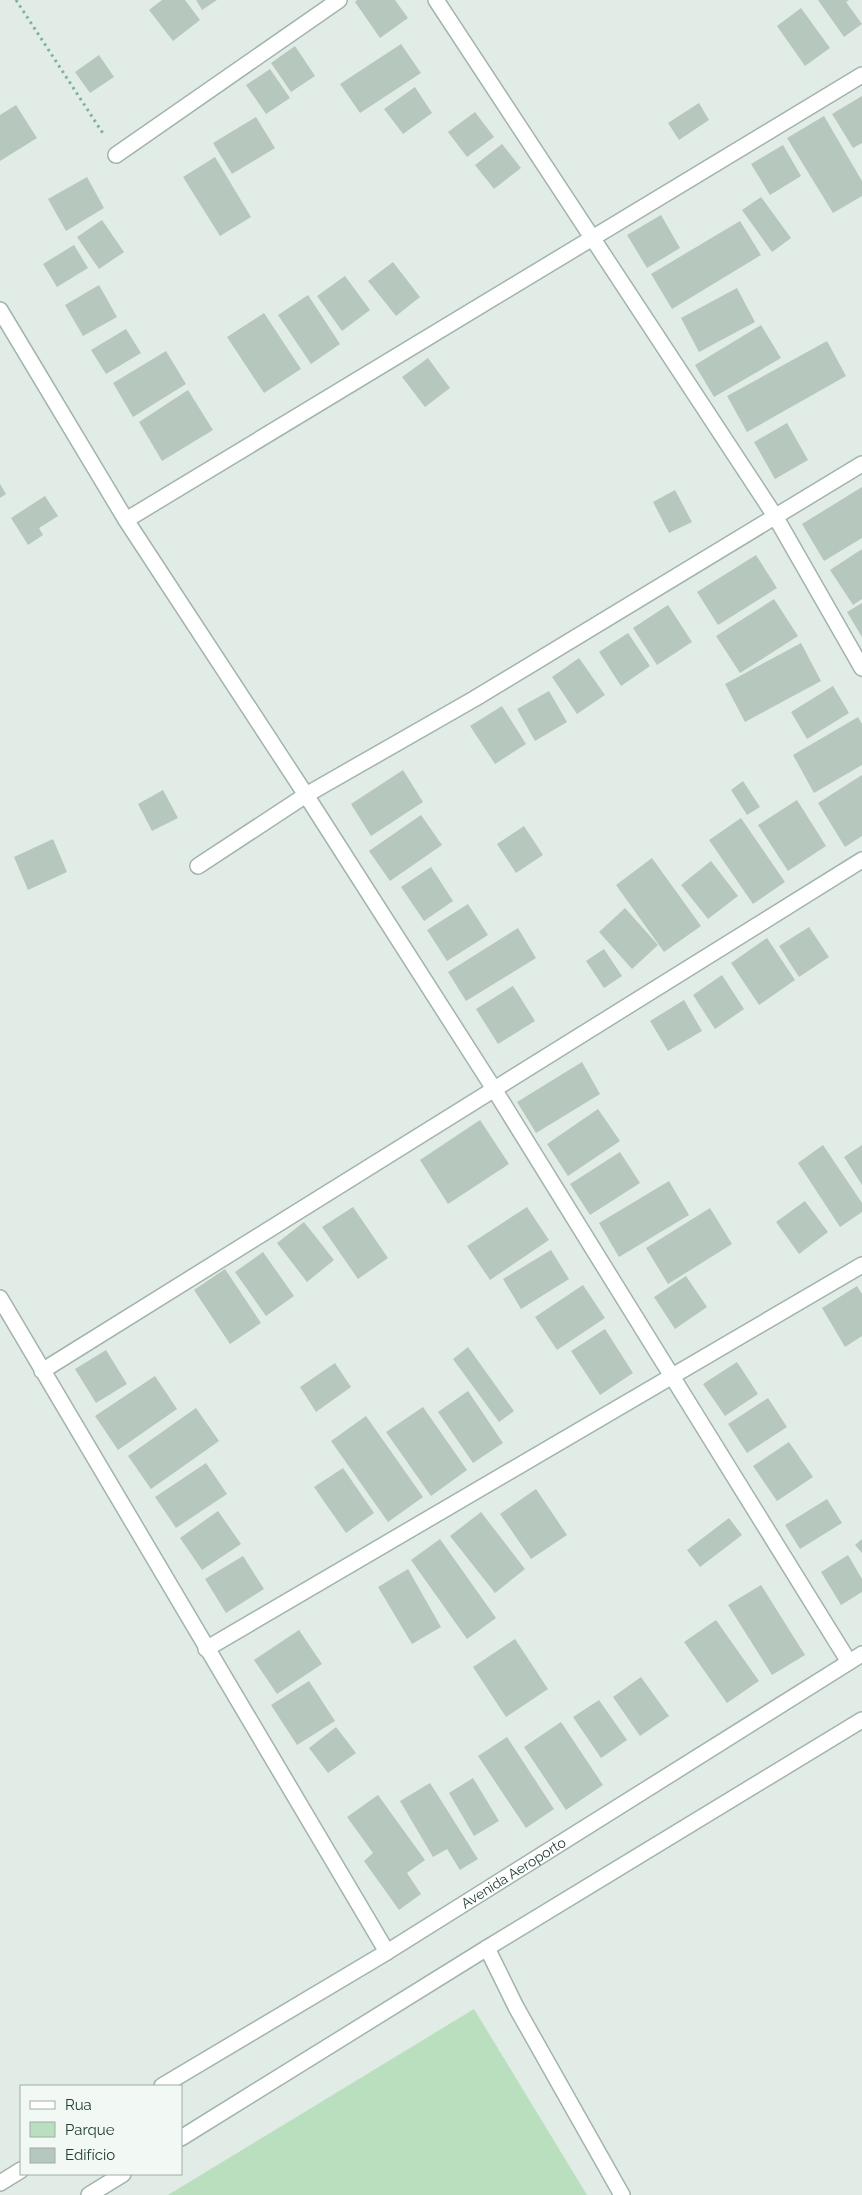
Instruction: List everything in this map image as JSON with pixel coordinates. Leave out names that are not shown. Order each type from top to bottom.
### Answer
[{"type":"street","points":[[116,155],[339,0]]},
{"type":"street","points":[[436,0],[775,516],[862,668]]},
{"type":"street","points":[[126,520],[862,75]]},
{"type":"street","points":[[0,310],[126,520],[306,795],[494,1089],[671,1378],[856,1658]]},
{"type":"street","points":[[198,866],[306,795],[474,699],[862,464]]},
{"type":"street","points":[[42,1371],[862,860]]},
{"type":"street","points":[[206,1649],[862,1265]]},
{"type":"street","points":[[0,1298],[387,1952]]},
{"type":"street","name":"Avenida Aeroporto","points":[[164,2085],[387,1952],[856,1658]]},
{"type":"street","points":[[182,2137],[486,1948],[862,1720]]},
{"type":"street","points":[[486,1948],[516,2007],[622,2195]]},
{"type":"street","points":[[0,2183],[20,2171]]},
{"type":"street","points":[[89,2195],[121,2175]]},
{"type":"path","points":[[16,0],[116,155]]},
{"type":"green space","points":[[474,2009],[587,2195],[168,2195]]},
{"type":"building","points":[[162,0],[185,0],[200,20],[173,41],[149,10]]},
{"type":"building","points":[[196,0],[217,0],[202,10]]},
{"type":"building","points":[[357,0],[395,0],[408,18],[380,38],[355,2]]},
{"type":"building","points":[[818,0],[849,0],[846,2],[862,24],[844,37]]},
{"type":"building","points":[[801,8],[830,48],[805,66],[777,26]]},
{"type":"building","points":[[401,44],[421,73],[360,113],[340,84]]},
{"type":"building","points":[[295,46],[315,76],[291,92],[271,63]]},
{"type":"building","points":[[99,55],[114,77],[90,93],[75,72]]},
{"type":"building","points":[[270,69],[290,98],[266,114],[246,85]]},
{"type":"building","points":[[415,87],[432,113],[403,134],[384,109]]},
{"type":"building","points":[[862,96],[862,143],[853,148],[832,114]]},
{"type":"building","points":[[699,103],[709,120],[679,140],[668,123]]},
{"type":"building","points":[[16,105],[37,138],[0,161],[0,115]]},
{"type":"building","points":[[475,112],[494,137],[467,157],[448,132]]},
{"type":"building","points":[[824,116],[862,181],[862,196],[833,213],[787,138]]},
{"type":"building","points":[[256,117],[275,148],[232,174],[213,143]]},
{"type":"building","points":[[502,144],[521,168],[494,189],[475,165]]},
{"type":"building","points":[[783,145],[801,176],[770,195],[751,164]]},
{"type":"building","points":[[215,157],[251,217],[220,236],[183,177]]},
{"type":"building","points":[[87,177],[104,208],[66,231],[48,199]]},
{"type":"building","points":[[761,197],[791,238],[772,252],[742,210]]},
{"type":"building","points":[[661,215],[680,248],[647,268],[627,235]]},
{"type":"building","points":[[102,220],[124,252],[99,269],[77,237]]},
{"type":"building","points":[[740,221],[761,255],[672,309],[651,274]]},
{"type":"building","points":[[74,245],[88,268],[57,287],[43,264]]},
{"type":"building","points":[[393,262],[420,297],[396,316],[368,281]]},
{"type":"building","points":[[345,276],[370,310],[342,331],[317,296]]},
{"type":"building","points":[[99,285],[117,317],[83,336],[65,305]]},
{"type":"building","points":[[737,288],[755,322],[699,352],[681,318]]},
{"type":"building","points":[[308,295],[340,344],[311,364],[278,315]]},
{"type":"building","points":[[264,313],[301,369],[264,393],[227,337]]},
{"type":"building","points":[[761,325],[781,358],[714,397],[695,365]]},
{"type":"building","points":[[126,329],[141,353],[106,374],[91,350]]},
{"type":"building","points":[[827,341],[846,376],[747,432],[727,396]]},
{"type":"building","points":[[166,351],[186,384],[133,417],[113,383]]},
{"type":"building","points":[[428,358],[450,388],[425,407],[402,377]]},
{"type":"building","points":[[188,390],[213,430],[162,461],[139,422]]},
{"type":"building","points":[[787,423],[808,460],[775,479],[754,442]]},
{"type":"building","points":[[0,484],[6,494],[0,498]]},
{"type":"building","points":[[862,487],[862,538],[824,561],[802,524]]},
{"type":"building","points":[[675,490],[692,522],[669,533],[653,502]]},
{"type":"building","points":[[45,496],[58,516],[39,528],[43,535],[28,545],[11,518]]},
{"type":"building","points":[[862,549],[862,599],[853,605],[830,570]]},
{"type":"building","points":[[756,555],[777,588],[718,625],[697,592]]},
{"type":"building","points":[[774,599],[798,636],[740,673],[716,636]]},
{"type":"building","points":[[862,603],[862,637],[847,612]]},
{"type":"building","points":[[668,605],[692,642],[657,665],[633,628]]},
{"type":"building","points":[[628,633],[650,666],[621,686],[599,652]]},
{"type":"building","points":[[801,643],[821,681],[745,722],[725,684]]},
{"type":"building","points":[[579,658],[605,695],[577,714],[552,677]]},
{"type":"building","points":[[833,686],[849,713],[807,739],[791,712]]},
{"type":"building","points":[[549,691],[567,722],[535,741],[517,709]]},
{"type":"building","points":[[502,706],[526,744],[495,764],[470,726]]},
{"type":"building","points":[[858,717],[862,724],[862,765],[814,793],[793,755]]},
{"type":"building","points":[[403,770],[423,802],[371,836],[351,804]]},
{"type":"building","points":[[862,775],[862,836],[845,847],[818,803]]},
{"type":"building","points":[[743,781],[760,807],[747,815],[731,790]]},
{"type":"building","points":[[163,790],[178,818],[152,831],[138,804]]},
{"type":"building","points":[[797,800],[826,846],[788,871],[758,825]]},
{"type":"building","points":[[421,815],[442,845],[390,881],[369,851]]},
{"type":"building","points":[[741,818],[785,882],[753,904],[709,840]]},
{"type":"building","points":[[524,826],[543,855],[516,873],[497,844]]},
{"type":"building","points":[[53,839],[67,872],[28,890],[14,857]]},
{"type":"building","points":[[652,858],[701,926],[664,952],[616,885]]},
{"type":"building","points":[[711,861],[738,896],[708,919],[681,885]]},
{"type":"building","points":[[431,867],[453,901],[424,921],[401,887]]},
{"type":"building","points":[[468,904],[488,935],[447,961],[427,930]]},
{"type":"building","points":[[625,908],[658,945],[632,969],[599,932]]},
{"type":"building","points":[[809,927],[829,957],[799,977],[779,946]]},
{"type":"building","points":[[518,928],[536,958],[466,1001],[448,972]]},
{"type":"building","points":[[767,938],[795,980],[759,1005],[731,963]]},
{"type":"building","points":[[604,949],[622,976],[604,988],[586,961]]},
{"type":"building","points":[[722,975],[744,1009],[715,1029],[693,995]]},
{"type":"building","points":[[513,986],[535,1021],[498,1044],[476,1009]]},
{"type":"building","points":[[684,1000],[702,1031],[668,1051],[650,1021]]},
{"type":"building","points":[[582,1062],[600,1094],[536,1133],[517,1102]]},
{"type":"building","points":[[598,1109],[620,1141],[568,1176],[547,1144]]},
{"type":"building","points":[[480,1120],[509,1164],[448,1204],[420,1160]]},
{"type":"building","points":[[823,1145],[862,1203],[862,1212],[840,1227],[798,1163]]},
{"type":"building","points":[[862,1145],[862,1185],[844,1157]]},
{"type":"building","points":[[620,1152],[640,1183],[590,1215],[570,1184]]},
{"type":"building","points":[[669,1181],[689,1215],[619,1257],[599,1223]]},
{"type":"building","points":[[805,1201],[828,1232],[799,1254],[776,1222]]},
{"type":"building","points":[[353,1207],[388,1258],[358,1279],[322,1227]]},
{"type":"building","points":[[527,1207],[549,1240],[490,1280],[467,1246]]},
{"type":"building","points":[[710,1208],[732,1244],[668,1284],[646,1248]]},
{"type":"building","points":[[304,1222],[334,1260],[307,1282],[277,1243]]},
{"type":"building","points":[[551,1250],[569,1279],[521,1309],[503,1279]]},
{"type":"building","points":[[263,1252],[294,1296],[266,1316],[235,1272]]},
{"type":"building","points":[[225,1269],[261,1323],[230,1344],[194,1290]]},
{"type":"building","points":[[686,1276],[707,1307],[675,1329],[654,1297]]},
{"type":"building","points":[[583,1285],[605,1318],[557,1350],[535,1317]]},
{"type":"building","points":[[857,1286],[862,1294],[862,1336],[845,1347],[822,1308]]},
{"type":"building","points":[[605,1329],[633,1373],[600,1395],[571,1351]]},
{"type":"building","points":[[468,1347],[514,1411],[499,1422],[453,1359]]},
{"type":"building","points":[[106,1350],[127,1384],[96,1403],[75,1369]]},
{"type":"building","points":[[737,1362],[758,1394],[725,1416],[703,1384]]},
{"type":"building","points":[[335,1363],[351,1387],[316,1412],[300,1387]]},
{"type":"building","points":[[155,1376],[177,1409],[118,1450],[95,1416]]},
{"type":"building","points":[[468,1391],[503,1443],[473,1463],[438,1412]]},
{"type":"building","points":[[768,1398],[787,1427],[747,1453],[728,1424]]},
{"type":"building","points":[[423,1407],[467,1470],[431,1496],[386,1432]]},
{"type":"building","points":[[196,1408],[219,1441],[151,1489],[128,1456]]},
{"type":"building","points":[[366,1416],[423,1497],[388,1522],[331,1441]]},
{"type":"building","points":[[789,1442],[813,1477],[777,1501],[753,1466]]},
{"type":"building","points":[[206,1463],[227,1494],[176,1528],[155,1497]]},
{"type":"building","points":[[343,1468],[374,1513],[346,1533],[314,1487]]},
{"type":"building","points":[[536,1489],[567,1535],[531,1559],[500,1514]]},
{"type":"building","points":[[827,1499],[842,1523],[800,1549],[785,1525]]},
{"type":"building","points":[[218,1511],[241,1544],[202,1570],[180,1538]]},
{"type":"building","points":[[481,1512],[525,1569],[495,1593],[450,1536]]},
{"type":"building","points":[[729,1518],[742,1535],[700,1567],[687,1550]]},
{"type":"building","points":[[440,1539],[496,1618],[467,1639],[411,1560]]},
{"type":"building","points":[[862,1539],[862,1553],[855,1545]]},
{"type":"building","points":[[848,1555],[862,1579],[862,1592],[841,1605],[821,1572]]},
{"type":"building","points":[[243,1556],[264,1589],[226,1613],[205,1579]]},
{"type":"building","points":[[408,1569],[441,1627],[412,1644],[378,1587]]},
{"type":"building","points":[[761,1585],[805,1655],[772,1675],[728,1605]]},
{"type":"building","points":[[716,1620],[759,1681],[727,1703],[684,1642]]},
{"type":"building","points":[[299,1630],[322,1664],[277,1694],[254,1660]]},
{"type":"building","points":[[515,1639],[548,1689],[506,1717],[473,1667]]},
{"type":"building","points":[[641,1677],[669,1716],[640,1736],[613,1697]]},
{"type":"building","points":[[309,1681],[335,1721],[297,1745],[271,1705]]},
{"type":"building","points":[[599,1700],[627,1740],[601,1758],[573,1717]]},
{"type":"building","points":[[561,1722],[603,1785],[566,1810],[524,1747]]},
{"type":"building","points":[[336,1727],[356,1753],[328,1773],[309,1748]]},
{"type":"building","points":[[507,1737],[554,1809],[526,1828],[478,1756]]},
{"type":"building","points":[[473,1778],[499,1821],[474,1836],[449,1793]]},
{"type":"building","points":[[430,1783],[478,1859],[460,1870],[447,1849],[433,1857],[400,1801]]},
{"type":"building","points":[[378,1795],[425,1860],[407,1873],[421,1894],[399,1910],[364,1861],[373,1853],[347,1817]]}]
